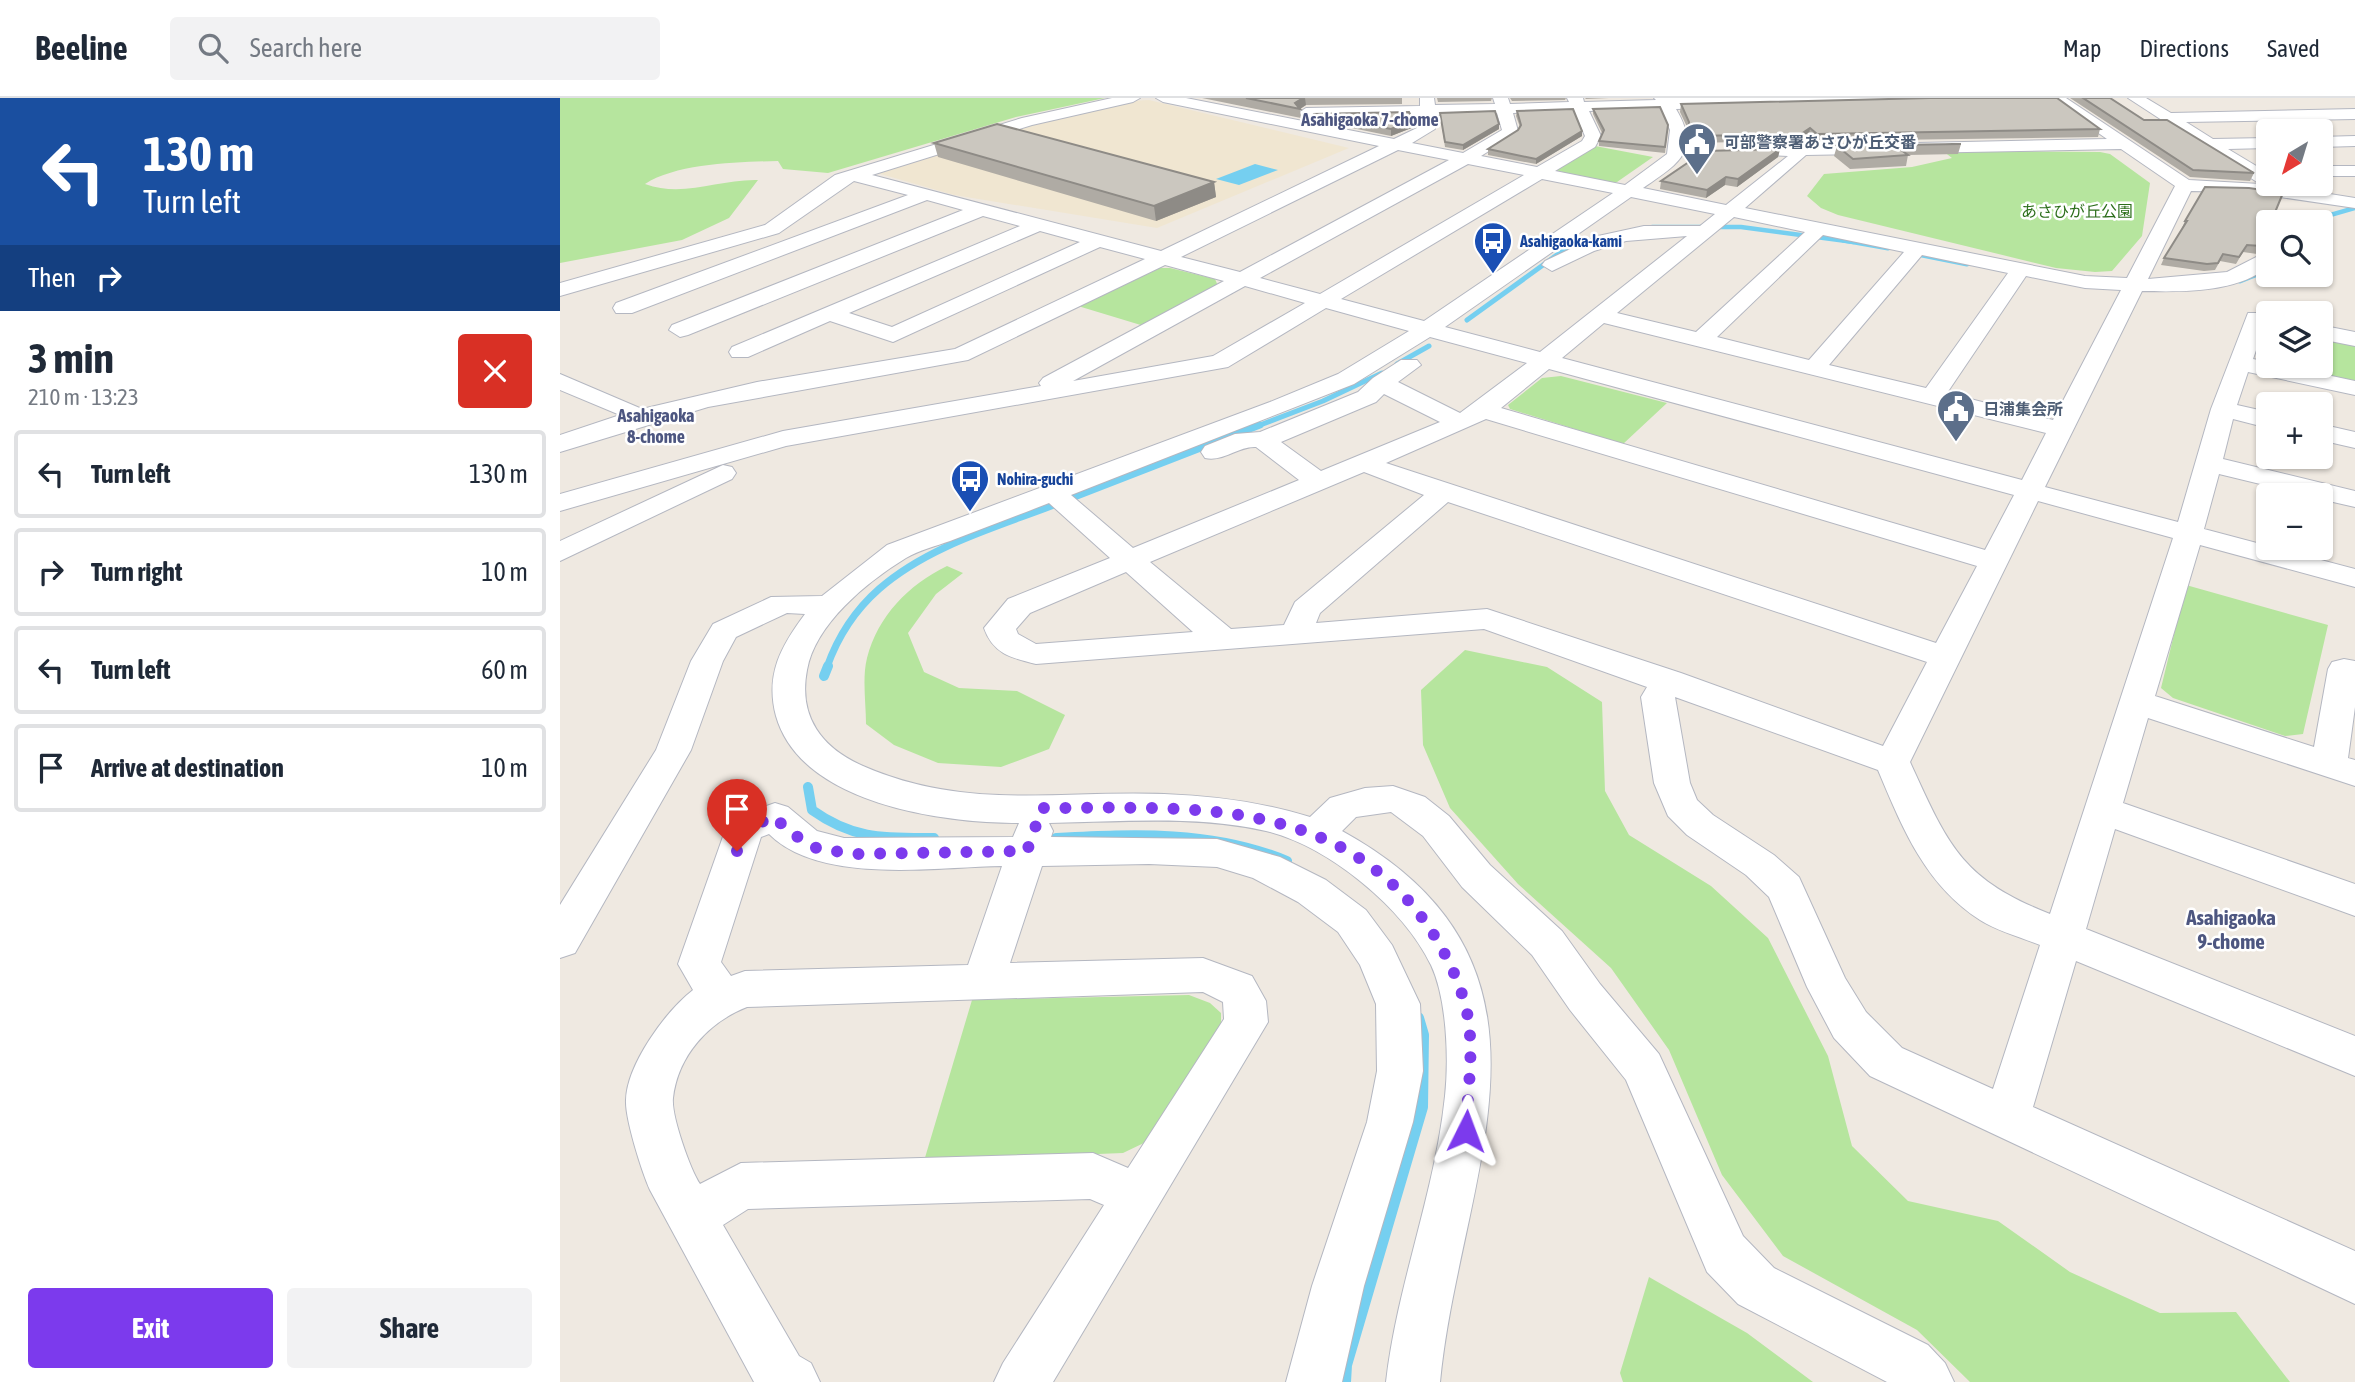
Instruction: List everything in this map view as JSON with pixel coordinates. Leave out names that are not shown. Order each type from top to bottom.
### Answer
[{"type":"street","points":[[570,287],[772,229],[841,178],[1028,121],[1133,98]]},
{"type":"street","points":[[1163,98],[2020,271],[2133,289],[2215,296],[2256,283]]},
{"type":"street","points":[[1262,118],[1273,114],[1427,103],[1942,98]]},
{"type":"street","points":[[2056,98],[2185,185],[2224,185],[2287,202],[2355,203]]},
{"type":"street","points":[[2136,98],[2256,171]]},
{"type":"street","points":[[1839,100],[1887,149]]},
{"type":"street","points":[[1062,500],[1346,379],[1427,328],[1686,151],[1679,129],[1663,101]]},
{"type":"street","points":[[1748,101],[1793,151],[1796,158],[1471,416],[1019,606],[1005,618],[1000,628],[1003,639],[1015,648],[1036,654],[1487,619],[1669,681],[1892,762],[1926,838],[1963,887],[1996,910],[2355,1055]]},
{"type":"street","points":[[1046,393],[1051,382],[1509,135],[1502,102]]},
{"type":"street","points":[[560,444],[638,418],[739,391],[817,404],[1046,393],[1220,362],[1327,301],[1592,141],[1576,102]]},
{"type":"street","points":[[560,551],[776,448],[817,404],[979,348],[1395,145],[1429,126],[1427,103]]},
{"type":"street","points":[[2169,118],[2355,114]]},
{"type":"street","points":[[2333,142],[2355,141]]},
{"type":"street","points":[[2212,144],[2256,143]]},
{"type":"street","points":[[1760,151],[2122,144]]},
{"type":"street","points":[[2333,171],[2355,171]]},
{"type":"street","points":[[853,174],[2355,578]]},
{"type":"street","points":[[1892,762],[2185,185]]},
{"type":"street","points":[[624,308],[928,194]]},
{"type":"street","points":[[2282,196],[2287,202]]},
{"type":"street","points":[[680,330],[983,209]]},
{"type":"street","points":[[2333,218],[2355,213]]},
{"type":"street","points":[[740,352],[1040,224]]},
{"type":"street","points":[[1413,1382],[1433,1254],[1466,1131],[1471,1034],[1451,962],[1414,905],[1366,864],[1315,835],[1266,818],[1190,808],[966,809],[908,801],[862,783],[826,762],[800,735],[789,701],[791,669],[807,632],[828,605],[856,579],[897,551],[1062,500],[1244,439],[1263,440],[1367,397],[1381,383],[1455,336],[1575,250],[1642,232],[1675,228],[1702,232]]},
{"type":"street","points":[[1701,340],[1818,230]]},
{"type":"street","points":[[830,314],[893,335],[1100,240]]},
{"type":"street","points":[[1815,368],[1916,250]]},
{"type":"street","points":[[2215,296],[2256,267]]},
{"type":"street","points":[[1932,397],[2020,271]]},
{"type":"street","points":[[570,287],[740,352],[817,404]]},
{"type":"street","points":[[2215,296],[2256,317]]},
{"type":"street","points":[[1598,315],[2061,429]]},
{"type":"street","points":[[2006,1119],[2189,533],[2223,409],[2240,363],[2256,332]]},
{"type":"street","points":[[2333,335],[2355,339]]},
{"type":"street","points":[[2240,363],[2355,387]]},
{"type":"street","points":[[560,381],[628,409],[638,418]]},
{"type":"street","points":[[1381,383],[1471,416],[1995,562]]},
{"type":"street","points":[[2223,409],[2256,417]]},
{"type":"street","points":[[2333,435],[2355,440]]},
{"type":"street","points":[[560,503],[783,439]]},
{"type":"street","points":[[1263,440],[1318,482]]},
{"type":"street","points":[[1365,462],[1383,472],[1946,657]]},
{"type":"street","points":[[2208,463],[2355,499]]},
{"type":"street","points":[[1296,632],[1306,609],[1444,492]]},
{"type":"street","points":[[1062,500],[1200,622],[1224,639]]},
{"type":"street","points":[[560,941],[673,750],[707,661],[724,631],[782,604],[828,605]]},
{"type":"street","points":[[2136,702],[2342,769],[2344,669],[2355,672]]},
{"type":"street","points":[[1669,681],[1658,697],[1672,783],[1681,807],[1700,825],[1760,864],[1785,888],[1828,987],[1850,1026],[1886,1062],[2355,1278]]},
{"type":"street","points":[[1315,835],[1343,807],[1365,801],[1393,799],[1412,806],[1436,826],[1476,876],[1547,943],[1585,997],[1643,1068],[1725,1254],[1756,1286],[1909,1364],[1926,1382]]},
{"type":"street","points":[[983,981],[1042,808]]},
{"type":"street","points":[[2103,810],[2355,900]]},
{"type":"street","points":[[722,998],[699,964],[745,828],[775,817],[788,831],[818,849],[858,854],[1149,850],[1217,853],[1266,867],[1312,891],[1352,921],[1377,957],[1398,1004],[1400,1071],[1390,1122],[1338,1286],[1314,1382]]},
{"type":"street","points":[[792,1382],[779,1375],[667,1174],[649,1100],[660,1063],[686,1022],[708,1003],[745,989],[1203,975],[1233,983],[1246,1000],[1246,1022],[1021,1382]]},
{"type":"street","points":[[692,1217],[741,1186],[1093,1176],[1137,1196]]},
{"type":"shaded area","points":[[1149,100],[1349,148],[1157,228],[954,195],[877,173],[1032,123],[1131,101]]},
{"type":"green space","points":[[560,98],[1105,98],[1016,117],[828,173],[783,169],[778,161],[709,165],[674,172],[645,184],[659,188],[687,189],[758,180],[729,218],[682,240],[560,263]]},
{"type":"green space","points":[[1595,146],[1653,157],[1617,182],[1602,183],[1555,170]]},
{"type":"green space","name":"あさひが丘公園","points":[[1943,151],[2110,154],[2150,183],[2142,236],[2112,271],[2056,268],[1838,215],[1821,208],[1807,196],[1824,174],[1912,167],[1952,158]]},
{"type":"green space","points":[[1156,268],[1170,268],[1215,279],[1218,286],[1144,326],[1078,306]]},
{"type":"green space","points":[[2333,340],[2355,345],[2355,381],[2333,376]]},
{"type":"green space","points":[[1561,376],[1667,403],[1623,444],[1510,409],[1508,405],[1542,378]]},
{"type":"green space","points":[[947,566],[963,573],[936,594],[908,633],[924,672],[959,688],[1017,691],[1065,715],[1049,749],[1001,767],[938,763],[894,745],[866,724],[864,682],[867,658],[879,629],[896,603],[907,592]]},
{"type":"green space","points":[[2186,585],[2328,625],[2303,734],[2285,736],[2173,698],[2161,688]]},
{"type":"green space","points":[[1465,650],[1547,667],[1602,702],[1605,791],[1629,835],[1711,886],[1768,938],[1828,1056],[1852,1146],[1908,1201],[1998,1221],[2070,1272],[2160,1313],[2236,1312],[2290,1382],[1970,1382],[1917,1330],[1783,1256],[1722,1175],[1669,1050],[1611,968],[1518,884],[1450,808],[1423,745],[1421,690]]},
{"type":"green space","points":[[1189,995],[1210,1003],[1221,1013],[1221,1029],[1148,1141],[1123,1153],[924,1161],[972,1000]]},
{"type":"green space","points":[[1649,1277],[1747,1333],[1813,1382],[1623,1382],[1620,1373]]},
{"type":"water","points":[[1255,164],[1278,170],[1239,185],[1216,179]]},
{"type":"building","points":[[1246,98],[1303,98],[1295,103],[1300,109]]},
{"type":"building","points":[[2057,98],[2100,129],[1817,134],[1810,128],[1801,134],[1690,136],[1689,122],[1681,104]]},
{"type":"building","points":[[2083,98],[2110,98],[2144,120],[2167,120],[2254,173],[2193,170]]},
{"type":"building","points":[[1660,107],[1668,125],[1665,147],[1599,141],[1604,130],[1593,109]]},
{"type":"building","points":[[1573,109],[1582,131],[1536,159],[1488,149],[1518,130],[1521,125],[1517,111]]},
{"type":"building","points":[[1495,111],[1499,124],[1463,145],[1445,142],[1440,113]]},
{"type":"building","points":[[1409,112],[1413,120],[1391,129],[1313,114]]},
{"type":"building","points":[[997,124],[1214,182],[1154,206],[934,143]]},
{"type":"building","points":[[1894,145],[1908,155],[1853,159],[1837,146]]},
{"type":"building","points":[[1780,149],[1738,179],[1726,177],[1707,190],[1661,181],[1705,151]]},
{"type":"building","points":[[2205,187],[2249,188],[2256,189],[2256,196],[2282,196],[2276,210],[2256,210],[2256,246],[2247,245],[2239,257],[2223,254],[2218,263],[2164,258]]},
{"type":"waterway","points":[[2333,214],[2355,208]]},
{"type":"waterway","points":[[1652,227],[1741,227],[1854,242]]},
{"type":"waterway","points":[[1592,240],[1597,238]]},
{"type":"waterway","points":[[1467,320],[1561,252],[1592,240]]},
{"type":"waterway","points":[[1587,242],[1592,240]]},
{"type":"waterway","points":[[1843,240],[1888,248]]},
{"type":"waterway","points":[[1912,253],[1967,264]]},
{"type":"waterway","points":[[2240,281],[2256,275]]},
{"type":"waterway","points":[[1397,364],[1429,346]]},
{"type":"waterway","points":[[1255,427],[1323,401],[1382,373]]},
{"type":"waterway","points":[[827,667],[836,645],[854,615],[879,589],[917,562],[981,532],[1260,425]]},
{"type":"waterway","points":[[824,676],[828,666]]},
{"type":"waterway","points":[[808,787],[812,810],[842,827],[885,837],[934,838]]},
{"type":"waterway","points":[[1056,838],[1173,836],[1230,844],[1287,861]]},
{"type":"waterway","points":[[1345,1382],[1346,1365],[1422,1107],[1423,1035],[1418,1018]]},
{"type":"place","name":"可部警察署あさひが丘交番","points":[[1697,176]]},
{"type":"place","name":"Asahigaoka-kami","points":[[1493,275]]},
{"type":"place","name":"日浦集会所","points":[[1956,443]]},
{"type":"place","name":"Nohira-guchi","points":[[970,513]]},
{"type":"district","name":"Asahigaoka 7-chome","points":[[1370,119]]},
{"type":"district","name":"Asahigaoka 8-chome","points":[[656,425]]},
{"type":"district","name":"Asahigaoka 9-chome","points":[[2231,929]]},
{"type":"route","points":[[737,851],[745,828],[775,817],[788,831],[818,849],[858,854],[1027,851],[1042,808],[1190,808],[1266,818],[1315,835],[1366,864],[1414,905],[1451,962],[1471,1034],[1466,1131]]}]
